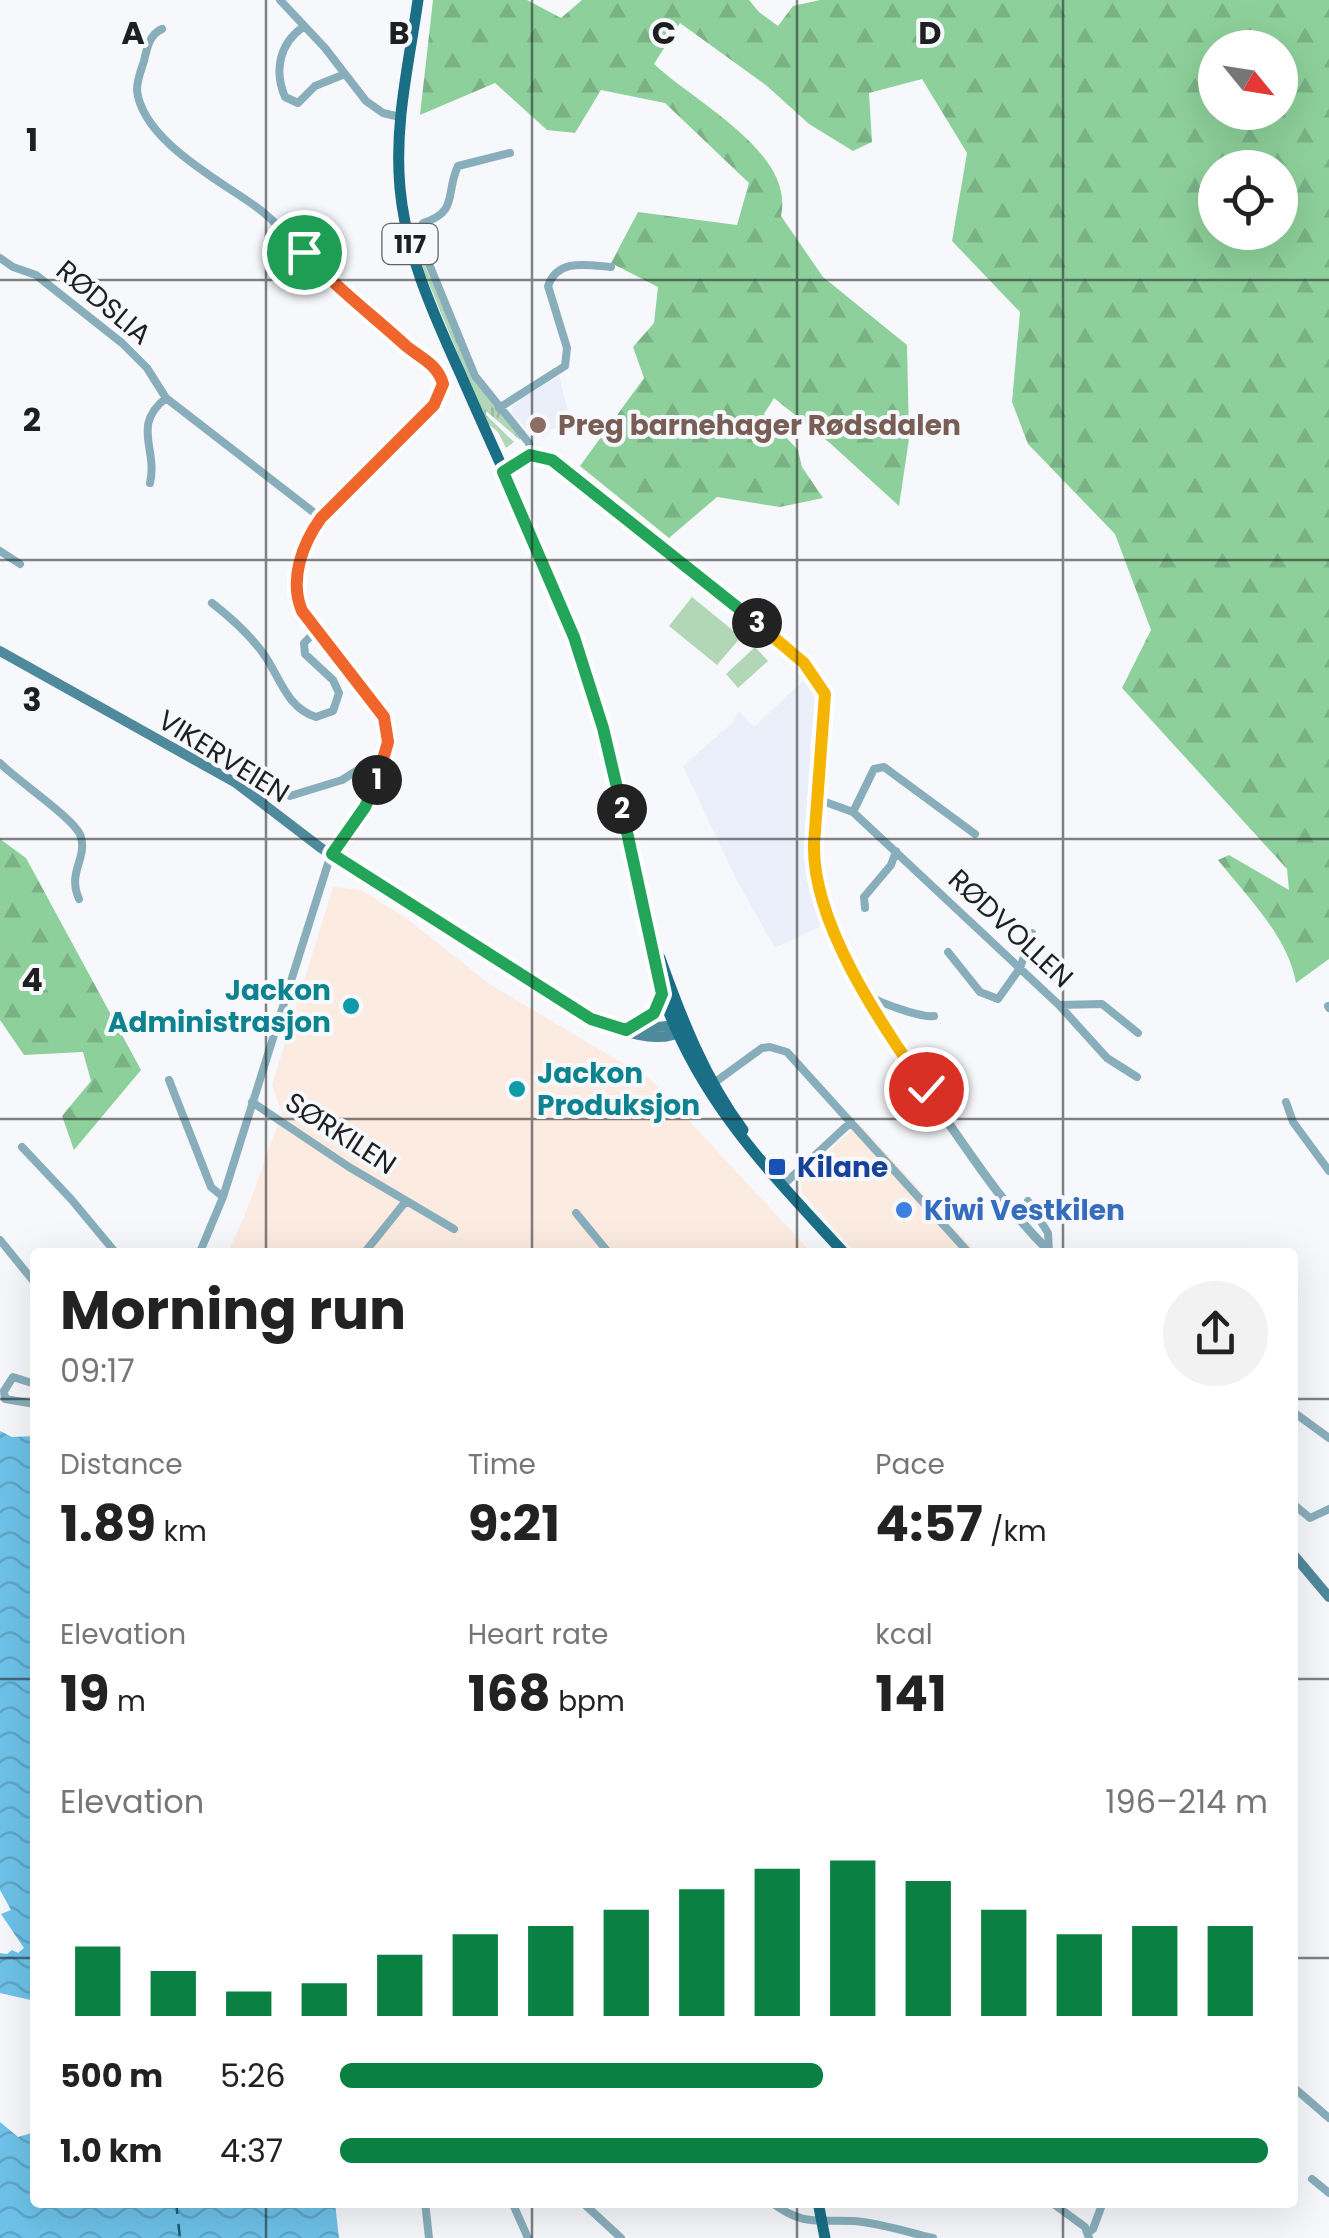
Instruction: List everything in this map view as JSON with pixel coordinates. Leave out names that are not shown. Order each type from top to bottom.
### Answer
[{"type":"main road","name":"117","points":[[418,0],[400,117],[400,193],[413,255],[442,332],[574,637],[590,684],[662,994],[679,1028],[769,1169],[839,1248]]},
{"type":"main road","name":"VIKERVEIEN","points":[[0,650],[236,784],[332,854],[591,1019],[626,1030],[679,1028]]},
{"type":"main road","name":"117","points":[[650,936],[679,1028]]},
{"type":"main road","points":[[626,1030],[654,1013],[662,994]]},
{"type":"main road","points":[[1298,1560],[1329,1598]]},
{"type":"main road","points":[[819,2208],[825,2238]]},
{"type":"street","points":[[280,0],[372,106],[400,117]]},
{"type":"street","points":[[303,28],[289,40],[278,64],[281,87],[288,100],[298,103],[314,86],[345,74]]},
{"type":"street","points":[[162,29],[155,32],[149,43],[137,91],[142,106],[166,142],[256,206],[322,273],[430,362],[441,378],[442,389],[434,405],[321,518],[305,544],[297,586],[302,611],[384,717],[389,734],[369,801],[332,854],[223,1197],[202,1248]]},
{"type":"street","points":[[510,153],[458,166],[444,212],[423,223],[418,232],[429,270],[475,376],[530,443],[530,455]]},
{"type":"street","name":"RØDSLIA","points":[[0,258],[13,268],[36,275],[122,343],[148,368],[166,398],[321,518]]},
{"type":"street","points":[[499,408],[565,366],[567,348],[548,286],[553,275],[573,265],[611,268]]},
{"type":"street","points":[[150,483],[148,420],[166,398]]},
{"type":"street","points":[[503,472],[530,455],[552,460],[574,474],[810,670],[825,694],[814,844],[816,868],[832,924],[862,990],[979,1168],[1046,1248]]},
{"type":"street","points":[[0,551],[20,564]]},
{"type":"street","points":[[212,603],[264,654],[274,678],[295,704],[316,717],[333,711],[339,698],[333,680],[305,654],[304,643],[317,630]]},
{"type":"street","points":[[0,763],[80,832],[82,846],[73,882],[79,899]]},
{"type":"street","name":"RØDVOLLEN","points":[[852,812],[874,769],[884,767],[975,834]]},
{"type":"street","points":[[290,796],[342,780],[361,768],[381,768]]},
{"type":"street","name":"RØDVOLLEN","points":[[817,799],[852,812],[1059,1005],[1108,1058],[1138,1077]]},
{"type":"street","points":[[865,908],[864,897],[896,851]]},
{"type":"street","points":[[948,952],[980,992],[994,1000],[1002,996],[1020,968],[1032,933]]},
{"type":"street","points":[[862,990],[880,1004],[899,1006],[927,1018],[934,1016]]},
{"type":"street","points":[[1059,1005],[1102,1004],[1138,1033]]},
{"type":"street","points":[[718,1080],[762,1048],[780,1049],[796,1060],[964,1248]]},
{"type":"street","points":[[169,1080],[212,1186],[223,1197]]},
{"type":"street","name":"SØRKILEN","points":[[252,1102],[454,1229]]},
{"type":"street","points":[[1286,1102],[1293,1122],[1329,1171]]},
{"type":"street","points":[[783,1185],[850,1122]]},
{"type":"street","points":[[22,1147],[112,1248]]},
{"type":"street","name":"SØRKILEN","points":[[367,1248],[406,1201]]},
{"type":"street","points":[[1028,1201],[1048,1233],[1050,1248]]},
{"type":"street","points":[[576,1214],[605,1248]]},
{"type":"street","points":[[0,1240],[30,1277]]},
{"type":"street","points":[[30,1382],[13,1377],[3,1399],[30,1403]]},
{"type":"street","points":[[1298,1415],[1329,1438]]},
{"type":"street","points":[[1298,1509],[1310,1518],[1329,1510]]},
{"type":"street","points":[[1298,2091],[1329,2118]]},
{"type":"street","points":[[1312,2179],[1329,2193]]},
{"type":"street","points":[[426,2208],[428,2238]]},
{"type":"street","points":[[515,2208],[528,2238]]},
{"type":"street","points":[[588,2208],[620,2238]]},
{"type":"street","points":[[778,2208],[805,2222],[873,2224],[933,2238]]},
{"type":"street","points":[[1059,2208],[1089,2235],[1101,2208]]},
{"type":"shaded area","points":[[559,375],[571,424],[552,429],[543,438],[511,413],[514,404]]},
{"type":"shaded area","points":[[805,679],[811,683],[818,708],[810,744],[806,857],[825,924],[775,948],[737,881],[683,766],[732,723],[739,711],[754,727]]},
{"type":"shaded area","points":[[333,887],[361,890],[406,918],[491,985],[651,1080],[807,1248],[230,1248],[282,1113],[272,1085]]},
{"type":"shaded area","points":[[859,1123],[972,1248],[851,1248],[802,1193],[801,1178]]},
{"type":"green space","points":[[433,0],[527,0],[561,18],[582,0],[749,0],[778,26],[793,6],[820,0],[1329,0],[1329,959],[1296,983],[1285,949],[1275,933],[1218,860],[1229,855],[1289,890],[1287,869],[1122,688],[1151,630],[1115,534],[1028,444],[1012,402],[1020,312],[952,241],[967,153],[922,79],[869,93],[872,142],[853,151],[809,124],[767,86],[680,23],[654,64],[758,150],[773,171],[781,193],[781,216],[823,277],[907,345],[909,439],[899,506],[774,398],[764,414],[798,450],[802,467],[823,498],[780,507],[717,497],[669,538],[580,466],[644,378],[633,347],[654,323],[658,287],[611,263],[638,212],[737,225],[749,183],[665,103],[601,90],[575,133],[547,130],[495,83],[420,115]]},
{"type":"green space","points":[[411,223],[423,261],[475,382],[521,437],[520,440],[486,411],[514,442],[506,448],[498,432],[486,422],[425,274]]},
{"type":"green space","points":[[692,597],[741,637],[717,665],[669,626]]},
{"type":"green space","points":[[755,647],[768,661],[738,688],[726,674]]},
{"type":"green space","points":[[0,839],[26,858],[141,1070],[74,1150],[62,1116],[91,1081],[83,1052],[24,1055],[0,1020]]},
{"type":"water","points":[[0,1431],[12,1437],[30,1436],[30,2000],[0,1993],[0,1953],[18,1953],[24,1948],[1,1914],[11,1910],[0,1890]]},
{"type":"water","points":[[0,2122],[18,2137],[30,2133],[30,2208],[336,2208],[339,2238],[0,2238]]},
{"type":"ferry route","points":[[177,2208],[180,2238]]},
{"type":"place","name":"Preg barnehager Rødsdalen","points":[[538,425]]},
{"type":"place","name":"Jackon Administrasjon","points":[[351,1006]]},
{"type":"place","name":"Jackon Produksjon","points":[[517,1089]]},
{"type":"place","name":"Kilane","points":[[777,1167]]},
{"type":"place","name":"Kiwi Vestkilen","points":[[904,1210]]},
{"type":"route","points":[[304,252],[322,273],[430,362],[443,384],[434,405],[321,518],[308,536],[300,559],[297,597],[302,611],[380,708],[389,734],[369,801],[332,854],[591,1019],[626,1030],[658,1008],[662,994],[603,728],[574,637],[503,472],[530,455],[545,457],[574,474],[786,647],[818,679],[825,694],[825,706],[813,856],[816,868],[832,924],[851,970],[871,1008],[926,1089]]}]
